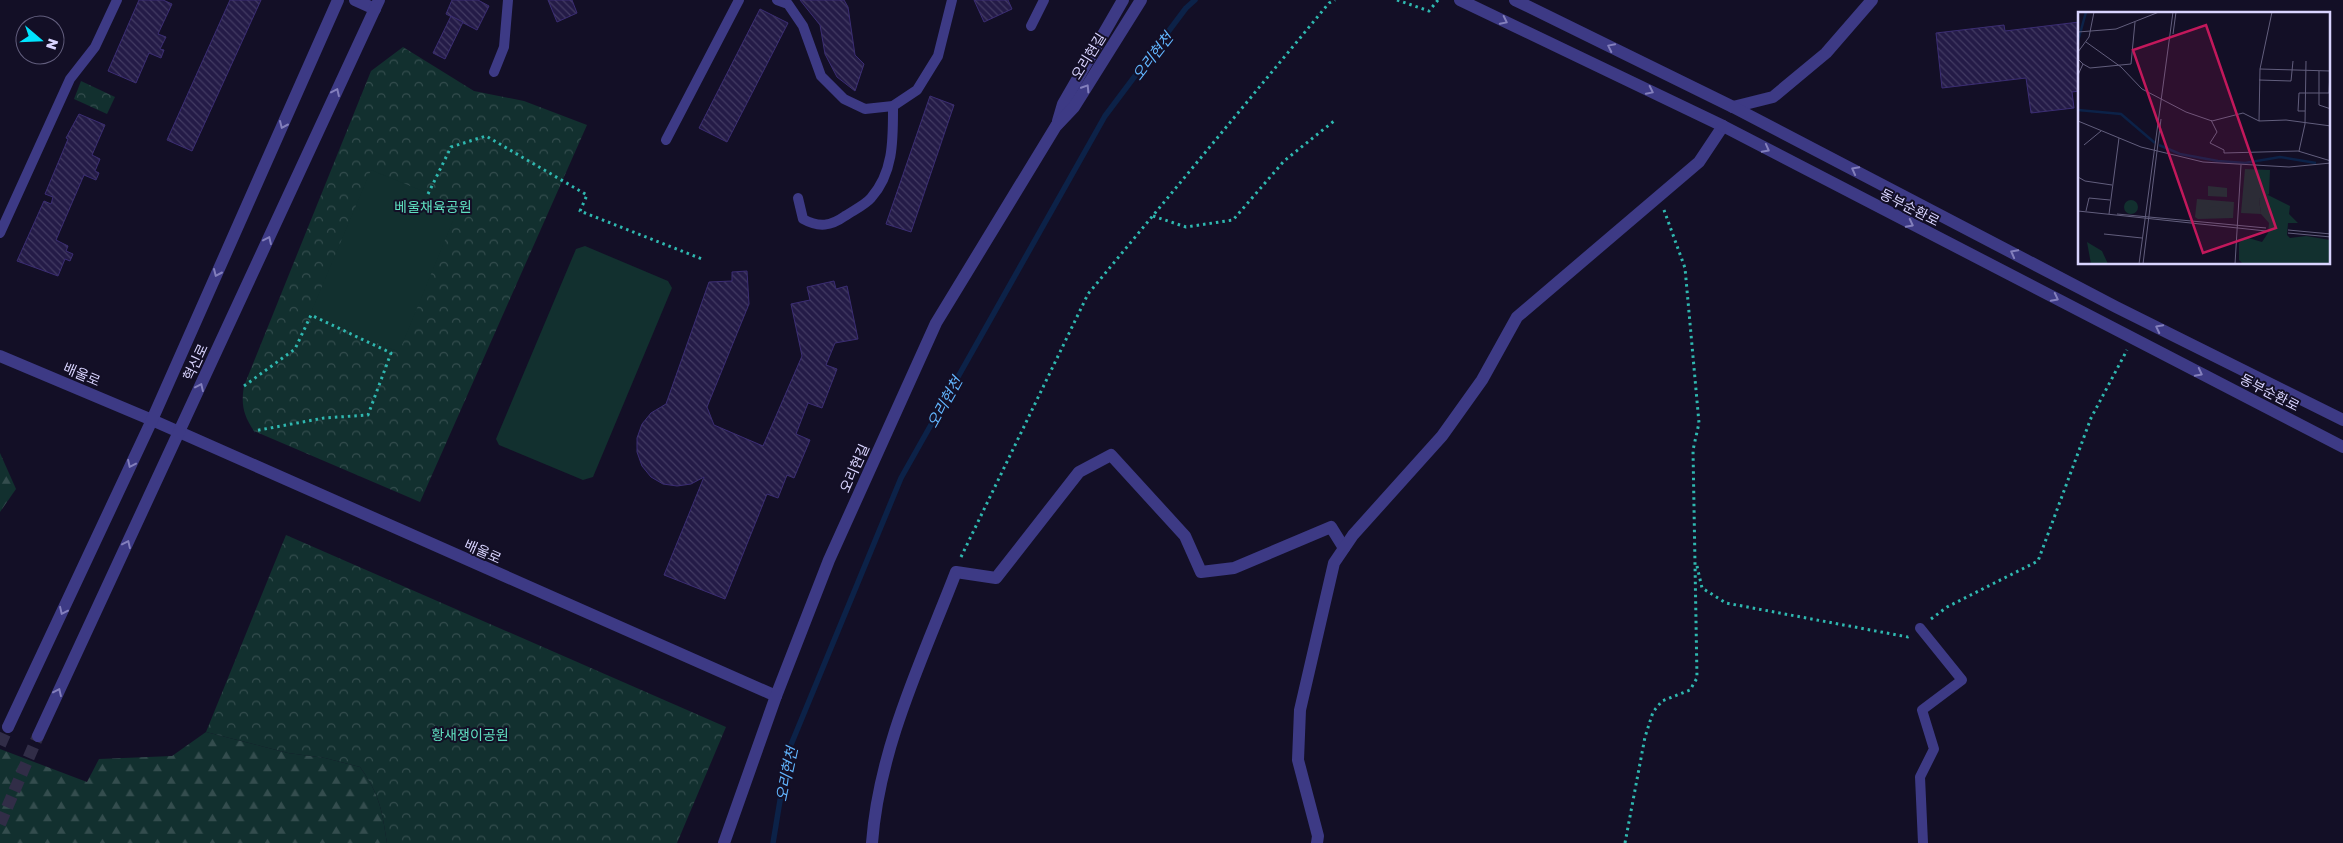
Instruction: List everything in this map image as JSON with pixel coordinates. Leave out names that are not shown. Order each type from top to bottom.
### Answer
[{"type":"street","name":"혁신로","points":[[8,727],[152,420],[338,0]]},
{"type":"street","points":[[355,0],[377,5]]},
{"type":"street","name":"오리현길","points":[[1056,126],[1063,104],[1123,0]]},
{"type":"street","name":"오리현길","points":[[724,843],[776,696],[829,560],[936,323],[1056,126],[1074,106],[1141,0]]},
{"type":"street","name":"동부순환로","points":[[1460,0],[1723,126],[2343,447]]},
{"type":"street","name":"동부순환로","points":[[1514,0],[1733,107],[2116,307],[2343,420]]},
{"type":"street","points":[[1317,843],[1318,836],[1298,760],[1300,710],[1334,563],[1353,535],[1442,436],[1482,380],[1517,317],[1699,162],[1733,107],[1774,97],[1826,53],[1872,0]]},
{"type":"street","name":"혁신로","points":[[38,736],[377,5]]},
{"type":"street","name":"배울로","points":[[0,356],[152,420],[776,696]]},
{"type":"street","points":[[872,843],[873,825],[891,739],[956,572],[996,578],[1079,472],[1111,455],[1185,536],[1201,572],[1234,568],[1331,527],[1344,548]]},
{"type":"lane","points":[[0,233],[70,78],[95,47],[117,0]]},
{"type":"lane","points":[[494,72],[504,47],[508,0]]},
{"type":"lane","points":[[666,140],[738,0]]},
{"type":"lane","points":[[777,0],[788,4],[803,26],[821,76],[844,99],[865,109],[893,106],[918,90],[938,56],[952,0]]},
{"type":"lane","points":[[1031,26],[1044,0]]},
{"type":"lane","points":[[798,198],[803,219],[815,226],[834,224],[870,199],[884,180],[892,153],[893,106]]},
{"type":"lane","points":[[1920,628],[1962,680],[1922,710],[1934,749],[1920,778],[1923,843]]},
{"type":"path","points":[[956,572],[968,540],[1088,294],[1329,3],[1335,0]]},
{"type":"path","points":[[1397,0],[1429,11],[1438,0]]},
{"type":"path","points":[[1152,216],[1186,227],[1233,220],[1284,161],[1334,121]]},
{"type":"path","points":[[428,194],[451,147],[486,136],[587,195],[580,211],[702,259]]},
{"type":"path","points":[[1625,843],[1645,737],[1653,712],[1662,701],[1690,690],[1697,678],[1694,450],[1699,423],[1685,268],[1659,196]]},
{"type":"path","points":[[244,386],[295,349],[311,315],[391,353],[368,415],[324,418],[254,431]]},
{"type":"path","points":[[1695,560],[1702,588],[1726,603],[1908,637],[1947,607],[2038,561],[2091,418],[2133,339]]},
{"type":"green space","name":"베울채육공원","points":[[403,47],[474,91],[524,101],[587,125],[420,502],[254,431],[247,420],[243,404],[244,386],[371,71]]},
{"type":"green space","points":[[81,81],[115,97],[107,114],[74,99]]},
{"type":"green space","points":[[371,170],[459,206],[399,352],[310,315]]},
{"type":"green space","points":[[585,246],[668,281],[672,288],[593,477],[583,480],[499,445],[496,439],[576,249]]},
{"type":"green space","points":[[0,453],[16,489],[0,512]]},
{"type":"green space","name":"황새쟁이공원","points":[[286,535],[726,727],[677,843],[387,843],[379,803],[372,786],[360,767],[325,758],[288,753],[206,732]]},
{"type":"green space","points":[[206,732],[288,753],[325,758],[360,767],[372,786],[379,803],[387,843],[0,843],[0,749],[87,782],[99,759],[172,756]]},
{"type":"building","points":[[139,0],[163,0],[172,4],[158,34],[166,37],[160,49],[164,50],[161,58],[149,53],[136,83],[108,71]]},
{"type":"building","points":[[230,0],[261,0],[192,151],[167,140]]},
{"type":"building","points":[[452,0],[478,0],[489,6],[477,30],[446,14]]},
{"type":"building","points":[[548,0],[572,0],[577,13],[557,22]]},
{"type":"building","points":[[800,0],[844,0],[848,7],[855,55],[864,64],[855,91],[837,77],[825,54],[820,25]]},
{"type":"building","points":[[974,0],[1008,0],[1012,9],[984,22]]},
{"type":"building","points":[[760,9],[788,23],[727,142],[699,128]]},
{"type":"building","points":[[451,16],[463,22],[445,59],[433,53]]},
{"type":"building","points":[[2078,22],[2078,91],[2072,92],[2074,108],[2031,113],[2026,78],[1942,88],[1936,33],[2004,25],[2005,31]]},
{"type":"building","points":[[930,96],[954,105],[911,232],[886,224]]},
{"type":"building","points":[[79,114],[105,125],[92,155],[100,159],[95,171],[99,173],[96,180],[84,175],[56,240],[68,246],[66,251],[73,254],[70,261],[65,259],[58,276],[17,261],[44,201],[51,204],[53,197],[45,194],[68,139],[66,138]]},
{"type":"building","points":[[747,271],[749,304],[707,407],[714,425],[763,446],[802,356],[791,304],[810,300],[807,287],[834,281],[836,289],[847,286],[858,339],[835,343],[826,365],[837,369],[822,408],[808,403],[796,434],[810,440],[794,478],[787,475],[778,498],[767,494],[725,599],[664,575],[704,477],[691,484],[677,486],[663,484],[651,477],[642,466],[637,452],[637,438],[642,424],[651,413],[666,404],[709,282],[732,281],[732,272]]},
{"type":"waterway","name":"오리현천","points":[[773,843],[788,752],[901,478],[1105,116],[1186,8],[1195,0]]},
{"type":"tunnel","points":[[0,745],[8,727]]},
{"type":"tunnel","points":[[0,824],[38,736]]}]
